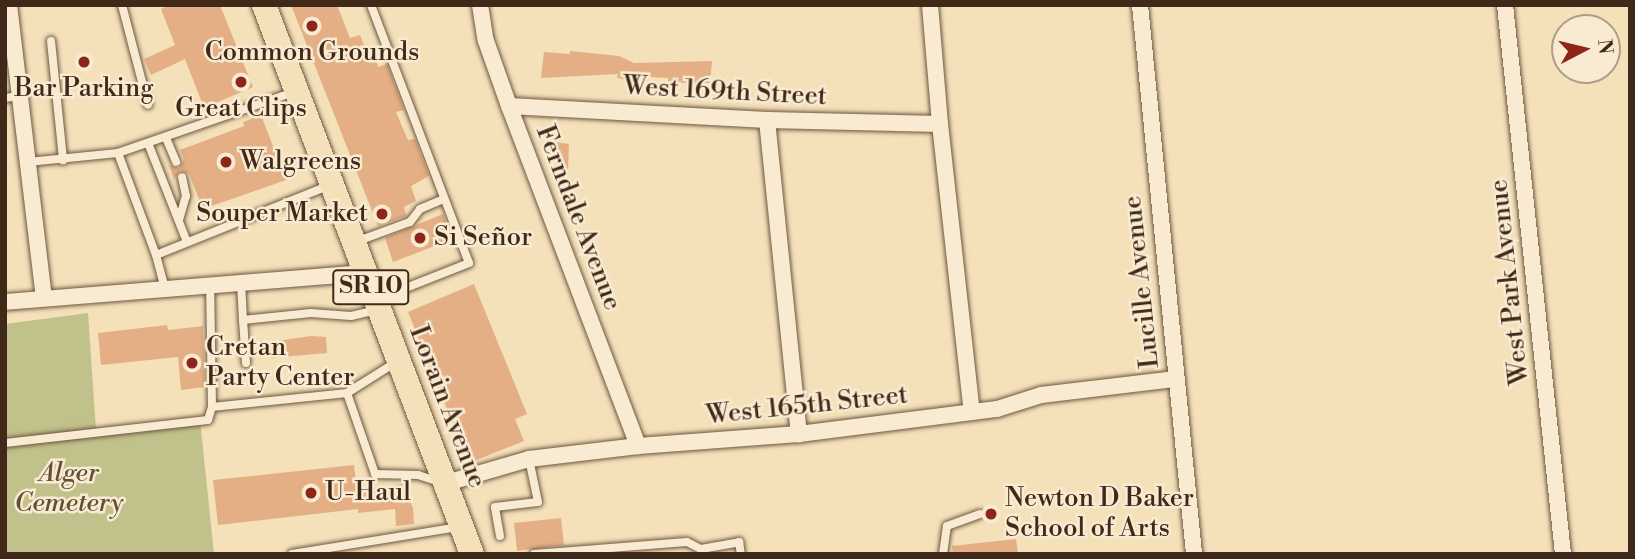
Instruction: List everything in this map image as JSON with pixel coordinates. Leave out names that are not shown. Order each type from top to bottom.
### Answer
[{"type":"main road","name":"Lorain Avenue","points":[[264,5],[443,484],[472,554]]},
{"type":"street","name":"Ferndale Avenue","points":[[481,5],[486,41],[509,106],[638,446]]},
{"type":"street","points":[[930,5],[940,124],[972,412]]},
{"type":"street","name":"Lucille Avenue","points":[[1140,5],[1194,554]]},
{"type":"street","name":"West Park Avenue","points":[[1504,5],[1563,554]]},
{"type":"street","points":[[8,14],[13,97],[28,162],[44,298]]},
{"type":"street","name":"West 169th Street","points":[[509,106],[767,120],[940,124]]},
{"type":"street","points":[[767,120],[799,434]]},
{"type":"street","points":[[5,302],[366,273]]},
{"type":"street","name":"West 165th Street","points":[[443,484],[529,459],[638,446],[799,434],[997,409],[1041,395],[1176,379]]},
{"type":"lane","points":[[122,5],[148,105]]},
{"type":"lane","points":[[243,320],[311,313],[351,316],[469,263],[371,5]]},
{"type":"lane","points":[[51,41],[63,160]]},
{"type":"lane","points":[[28,162],[118,153],[297,91]]},
{"type":"lane","points":[[166,138],[176,162]]},
{"type":"lane","points":[[148,143],[187,242]]},
{"type":"lane","points":[[118,153],[156,255],[164,288]]},
{"type":"lane","points":[[178,220],[186,196],[182,177]]},
{"type":"lane","points":[[156,255],[332,184]]},
{"type":"lane","points":[[354,243],[410,222],[420,209],[444,199]]},
{"type":"lane","points":[[241,282],[246,363]]},
{"type":"lane","points":[[5,443],[208,420],[212,407],[210,285]]},
{"type":"lane","points":[[212,407],[347,393],[398,360]]},
{"type":"lane","points":[[347,393],[375,474],[418,475],[443,484]]},
{"type":"lane","points":[[500,536],[495,507],[538,502],[529,459]]},
{"type":"lane","points":[[943,554],[947,526],[980,514]]},
{"type":"lane","points":[[292,554],[461,527]]},
{"type":"lane","points":[[534,554],[687,542],[702,551],[740,542],[741,554]]},
{"type":"green space","name":"Alger Cemetery","points":[[88,313],[96,430],[200,420],[214,554],[5,554],[5,324]]},
{"type":"building","points":[[170,5],[220,5],[253,87],[204,108],[185,59],[151,75],[144,59],[175,45],[161,9]]},
{"type":"building","points":[[291,5],[337,5],[350,38],[360,35],[366,50],[374,49],[378,67],[387,64],[404,110],[396,112],[408,140],[415,139],[429,176],[411,186],[416,201],[404,207],[406,216],[378,226]]},
{"type":"building","points":[[570,51],[619,56],[634,63],[712,61],[710,83],[668,83],[668,78],[633,76],[632,81],[617,78],[618,74],[541,78],[544,52],[570,54]]},
{"type":"building","name":"Walgreens","points":[[261,115],[286,180],[203,209],[189,174],[180,171],[174,179],[169,165],[179,168],[184,159],[180,150],[244,126],[243,122]]},
{"type":"building","points":[[556,142],[569,144],[568,169],[556,166]]},
{"type":"building","name":"Si Señor","points":[[443,214],[453,239],[393,262],[385,238]]},
{"type":"building","points":[[474,284],[527,414],[515,419],[524,441],[469,463],[408,312]]},
{"type":"building","points":[[167,325],[168,330],[203,326],[205,387],[181,390],[178,357],[101,365],[98,333]]},
{"type":"building","points":[[311,336],[326,337],[327,353],[271,358],[270,342]]},
{"type":"building","name":"U-Haul","points":[[354,465],[357,490],[403,484],[413,508],[414,524],[396,526],[395,509],[358,513],[358,509],[218,525],[213,480]]},
{"type":"building","points":[[561,518],[564,545],[517,551],[514,523]]},
{"type":"building","points":[[1016,539],[1018,554],[953,554],[952,546]]},
{"type":"place","name":"Common Grounds","points":[[312,26]]},
{"type":"place","name":"Bar Parking","points":[[84,62]]},
{"type":"place","name":"Great Clips","points":[[241,82]]},
{"type":"place","name":"Walgreens","points":[[226,162]]},
{"type":"place","name":"Souper Market","points":[[382,214]]},
{"type":"place","name":"Si Señor","points":[[420,238]]},
{"type":"place","name":"Cretan Party Center","points":[[192,363]]},
{"type":"place","name":"U-Haul","points":[[311,493]]},
{"type":"place","name":"Newton D Baker School of Arts","points":[[991,514]]}]
